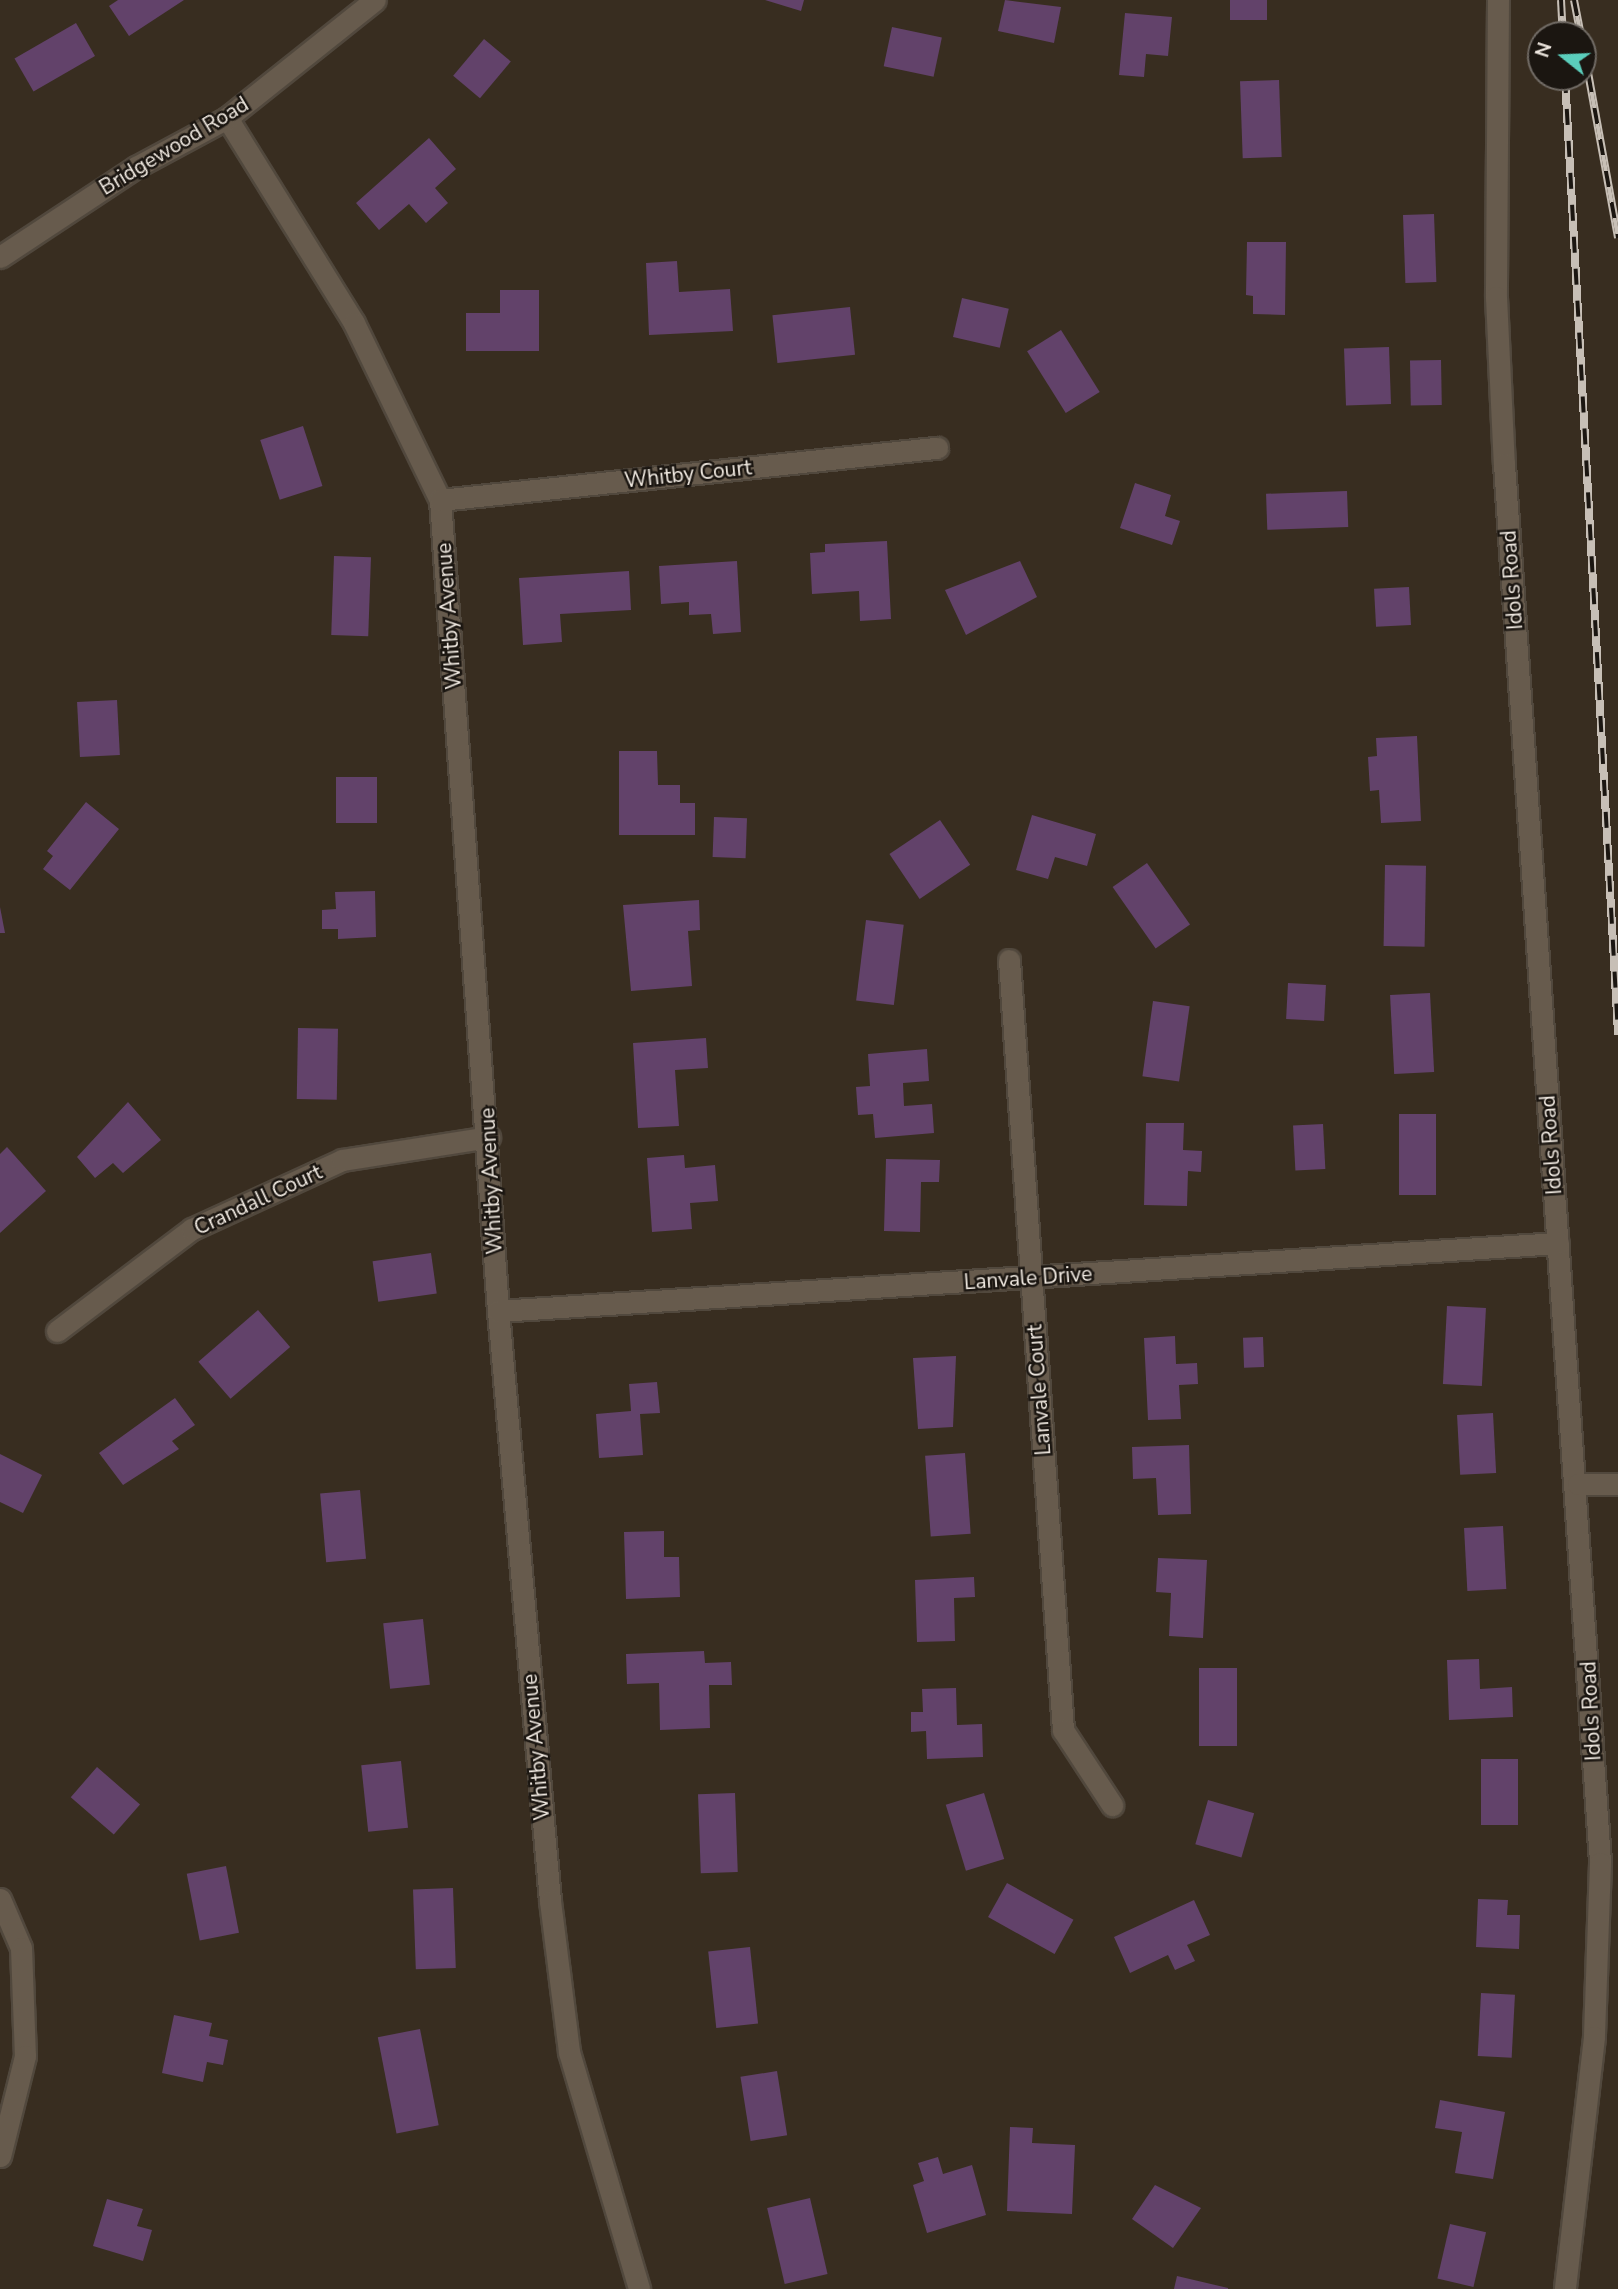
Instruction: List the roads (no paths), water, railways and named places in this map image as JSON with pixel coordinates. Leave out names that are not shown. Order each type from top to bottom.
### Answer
[{"type":"street","name":"Bridgewood Road","points":[[0,257],[136,167],[227,118],[375,0]]},
{"type":"street","name":"Idols Road","points":[[1498,0],[1503,436],[1558,1243],[1578,1484],[1600,1863],[1594,2037],[1565,2289]]},
{"type":"street","name":"Whitby Avenue","points":[[227,118],[354,323],[440,500],[489,1137],[498,1311],[569,2052],[639,2289]]},
{"type":"street","name":"Whitby Court","points":[[440,500],[937,449]]},
{"type":"street","name":"Lanvale Court","points":[[1009,960],[1063,1731],[1112,1805]]},
{"type":"street","name":"Crandall Court","points":[[57,1331],[192,1230],[342,1160],[489,1137]]},
{"type":"street","name":"Lanvale Drive","points":[[498,1311],[1558,1243]]},
{"type":"street","points":[[1578,1484],[1618,1484]]},
{"type":"street","points":[[0,1899],[21,1948],[25,2056],[0,2156]]},
{"type":"railway","points":[[1561,0],[1562,21]]},
{"type":"railway","points":[[1574,0],[1578,21]]},
{"type":"railway","points":[[1566,91],[1618,1035]]},
{"type":"railway","points":[[1591,91],[1618,238]]}]
